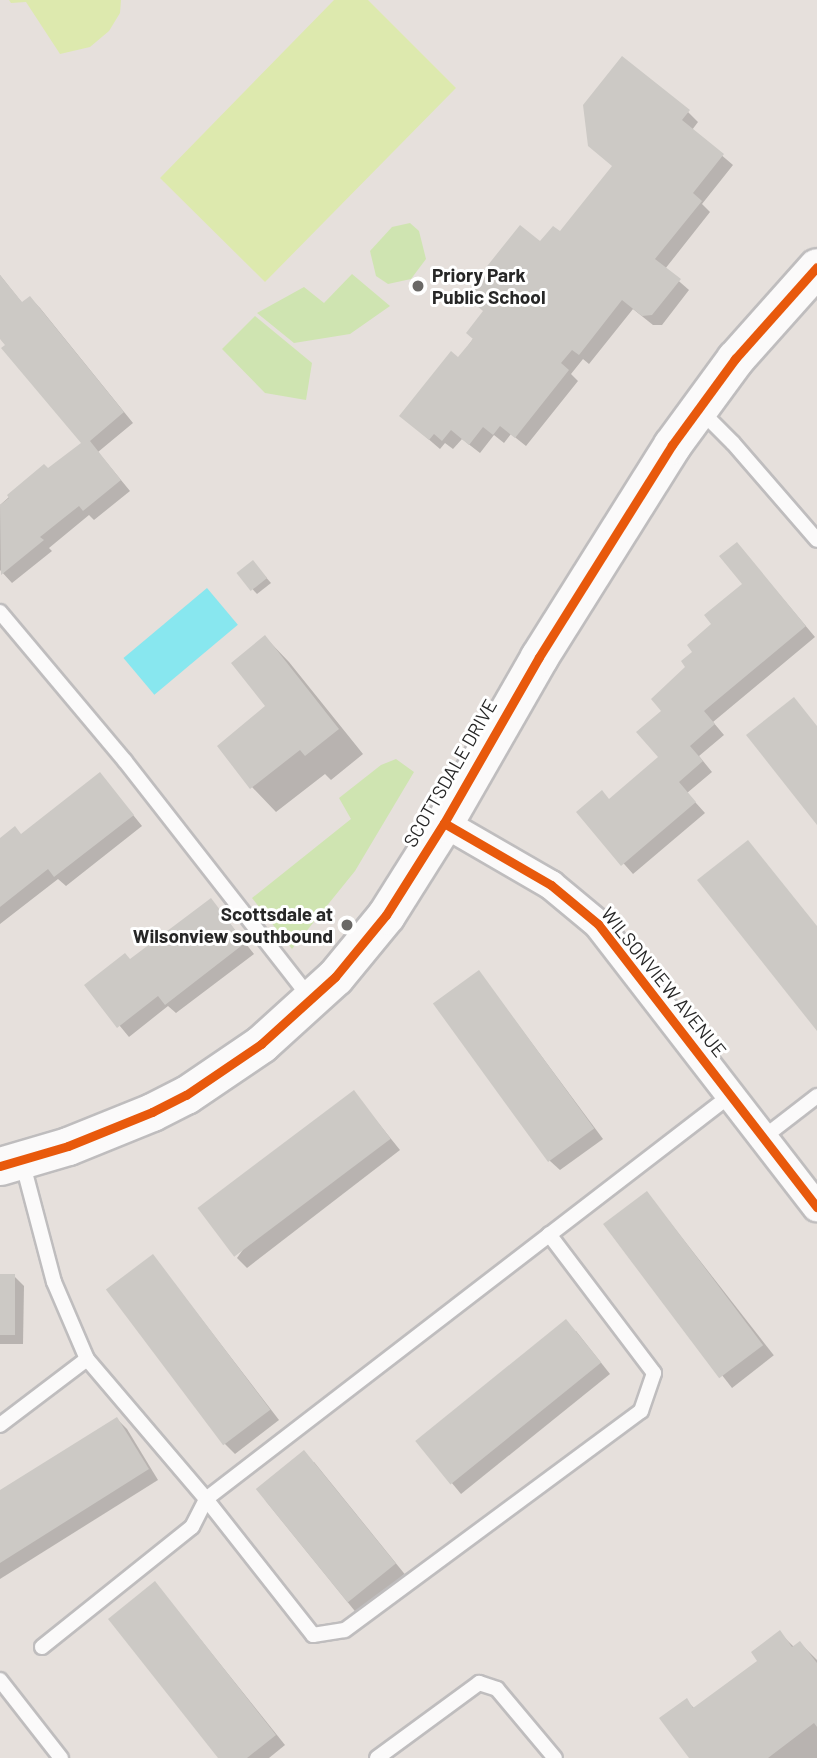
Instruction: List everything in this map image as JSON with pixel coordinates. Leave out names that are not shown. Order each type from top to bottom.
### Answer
[{"type":"street","name":"SCOTTSDALE DRIVE","points":[[11,1163],[140,1117],[186,1094],[243,1057],[312,1000],[344,967],[386,915],[444,823],[539,657],[698,408],[735,359],[817,267]]},
{"type":"street","name":"WILSONVIEW AVENUE","points":[[444,823],[551,886],[598,924],[817,1207]]},
{"type":"lane","points":[[698,408],[733,443],[817,540]]},
{"type":"lane","points":[[0,612],[124,761],[312,1000]]},
{"type":"lane","points":[[42,1647],[192,1527],[206,1499],[732,1094]]},
{"type":"lane","points":[[764,1137],[817,1096]]},
{"type":"lane","points":[[11,1163],[54,1282],[87,1359],[206,1499],[313,1635],[345,1630],[641,1411],[654,1373],[549,1234]]},
{"type":"lane","points":[[0,1424],[87,1359]]},
{"type":"lane","points":[[0,1680],[61,1758]]},
{"type":"lane","points":[[377,1758],[479,1683],[497,1689],[555,1758]]},
{"type":"green space","points":[[9,0],[121,0],[120,13],[109,31],[90,47],[60,54],[26,2],[11,3]]},
{"type":"green space","points":[[334,0],[368,0],[456,88],[265,282],[160,178]]},
{"type":"green space","points":[[410,223],[419,231],[426,259],[411,279],[388,284],[376,276],[370,251],[392,227]]},
{"type":"green space","points":[[352,274],[390,306],[350,334],[294,343],[257,313],[304,287],[324,303]]},
{"type":"green space","points":[[255,316],[312,363],[306,400],[265,393],[222,349]]},
{"type":"green space","points":[[396,759],[414,772],[355,871],[292,949],[252,898],[351,819],[339,798],[381,765]]},
{"type":"water","points":[[207,588],[238,625],[154,695],[124,658]]},
{"type":"building","points":[[622,56],[690,110],[682,120],[724,154],[693,193],[702,201],[655,259],[681,279],[652,315],[642,316],[622,300],[579,355],[572,350],[561,363],[569,370],[515,438],[500,426],[493,435],[483,427],[469,445],[451,430],[442,441],[434,434],[429,440],[399,416],[451,351],[458,357],[473,339],[466,333],[483,311],[464,295],[520,225],[540,241],[553,226],[560,231],[612,166],[588,146],[583,105]]},
{"type":"building","points":[[0,275],[22,302],[30,296],[124,412],[90,441],[121,480],[83,511],[79,506],[60,521],[40,537],[44,540],[1,575],[0,505],[9,498],[7,495],[44,464],[48,468],[81,443],[1,348],[5,345],[0,339]]},
{"type":"building","points":[[737,542],[806,626],[704,711],[715,724],[690,746],[703,761],[679,782],[696,802],[621,866],[576,812],[602,790],[609,799],[658,757],[636,732],[661,711],[651,699],[685,667],[681,661],[692,652],[687,645],[711,624],[704,615],[742,584],[719,556]]},
{"type":"building","points":[[253,560],[267,578],[251,591],[236,573]]},
{"type":"building","points":[[265,635],[339,729],[305,756],[300,750],[250,789],[217,746],[265,706],[231,663]]},
{"type":"building","points":[[794,697],[817,726],[817,825],[746,735]]},
{"type":"building","points":[[100,772],[134,815],[54,877],[48,869],[0,907],[0,838],[15,826],[21,834]]},
{"type":"building","points":[[748,840],[817,926],[817,1031],[697,880]]},
{"type":"building","points":[[211,898],[245,943],[165,1005],[158,996],[117,1028],[84,985],[125,953],[130,959]]},
{"type":"building","points":[[479,970],[594,1129],[548,1162],[433,1004]]},
{"type":"building","points":[[354,1090],[391,1139],[234,1257],[197,1208]]},
{"type":"building","points":[[647,1191],[763,1345],[719,1378],[603,1224]]},
{"type":"building","points":[[153,1254],[270,1410],[223,1445],[106,1290]]},
{"type":"building","points":[[0,1274],[15,1274],[15,1335],[0,1335]]},
{"type":"building","points":[[566,1319],[601,1363],[450,1485],[415,1441]]},
{"type":"building","points":[[117,1417],[149,1469],[0,1563],[0,1490]]},
{"type":"building","points":[[304,1450],[396,1563],[348,1602],[256,1489]]},
{"type":"building","points":[[155,1581],[276,1735],[247,1758],[218,1758],[108,1619]]},
{"type":"building","points":[[780,1630],[792,1647],[800,1641],[817,1663],[817,1727],[814,1723],[768,1758],[689,1758],[659,1718],[687,1698],[693,1708],[757,1661],[751,1652]]},
{"type":"cycle path","points":[[0,1166],[68,1146],[152,1112],[186,1095],[261,1044],[335,977],[386,915],[444,823],[539,657],[672,445],[735,359],[817,267]]},
{"type":"cycle path","points":[[444,823],[551,885],[598,924],[817,1207]]},
{"type":"place","name":"Priory Park Public School","points":[[418,286]]},
{"type":"place","name":"Scottsdale at Wilsonview southbound","points":[[347,925]]}]
